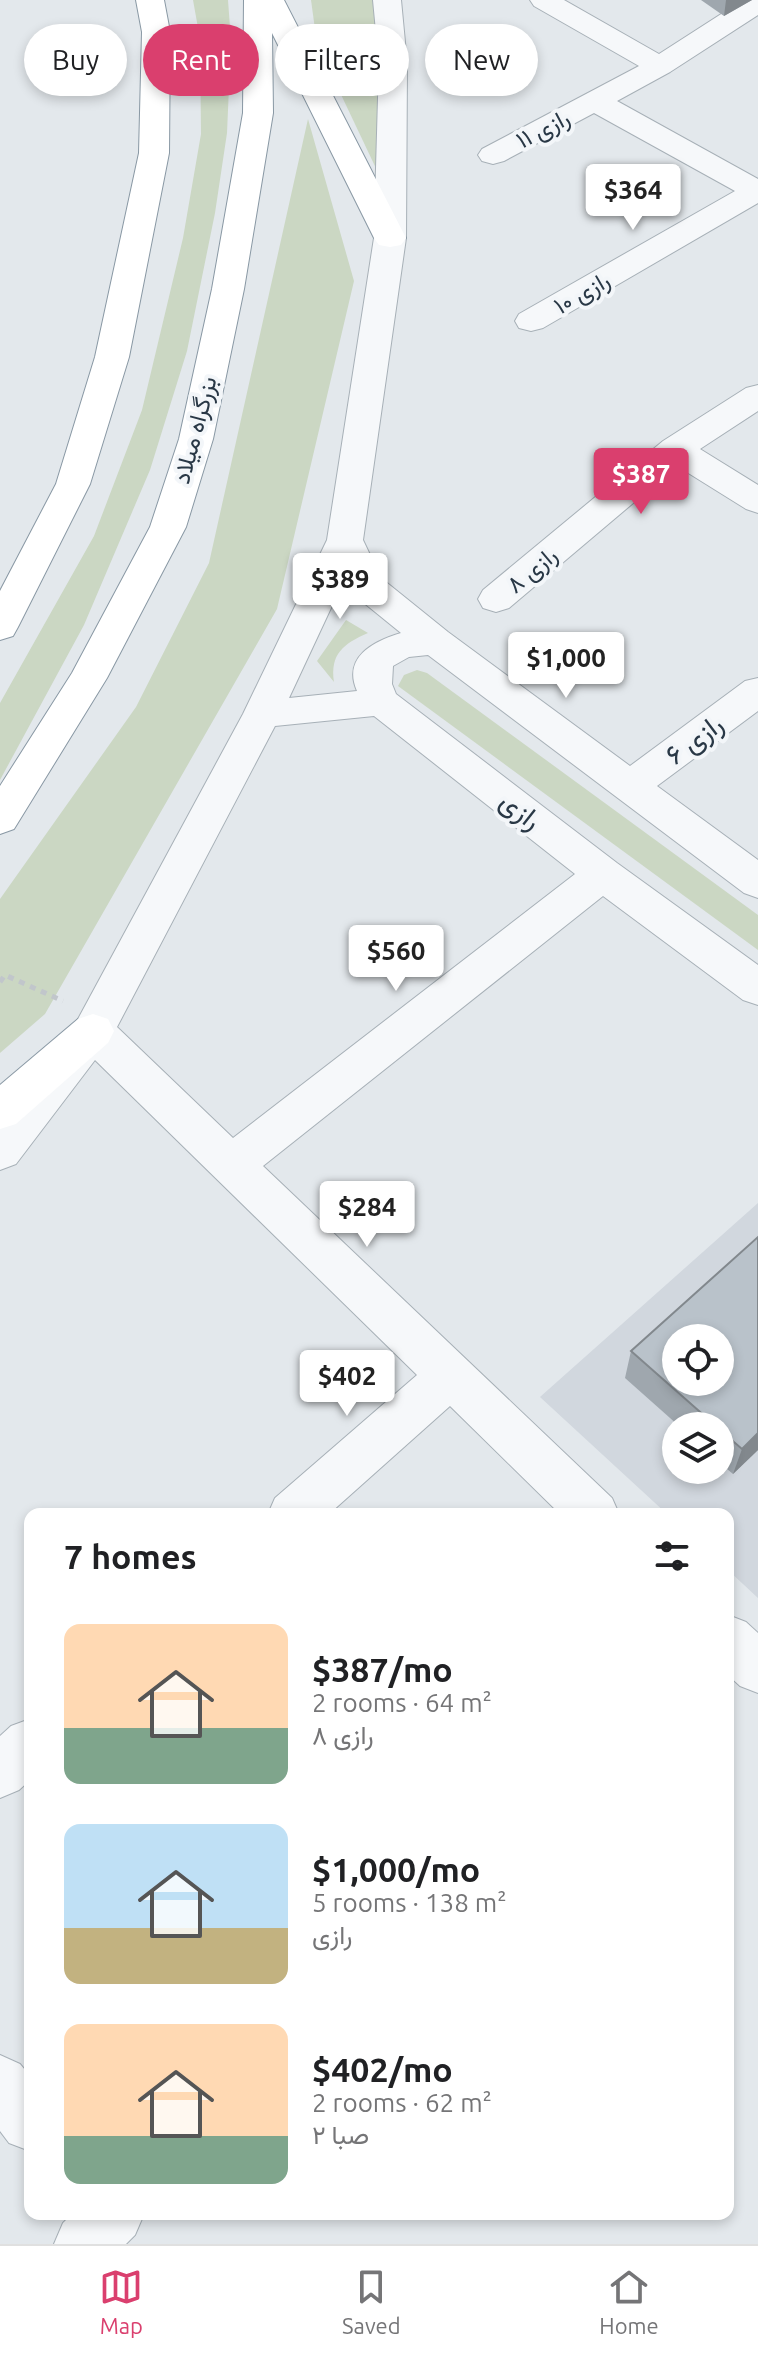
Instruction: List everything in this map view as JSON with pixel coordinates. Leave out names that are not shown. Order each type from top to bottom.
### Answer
[{"type":"highway","points":[[0,627],[73,484],[112,357],[154,153],[156,32],[150,0]]},
{"type":"highway","name":"بزرگراه میلاد","points":[[0,819],[95,665],[168,527],[187,468],[228,289],[258,113],[258,0]]},
{"type":"highway","points":[[270,0],[390,238]]},
{"type":"highway","points":[[0,1111],[97,1024]]},
{"type":"street","points":[[0,1151],[97,1024],[262,714],[345,540],[390,238],[393,63],[387,0]]},
{"type":"street","points":[[544,0],[660,66]]},
{"type":"street","name":"رازی ۱۱","points":[[493,155],[660,66],[758,3]]},
{"type":"street","points":[[595,101],[758,191]]},
{"type":"street","name":"رازی ۱۰","points":[[531,321],[758,191]]},
{"type":"street","name":"رازی ۸","points":[[496,599],[675,449],[758,396]]},
{"type":"street","points":[[675,449],[758,501]]},
{"type":"street","points":[[345,540],[366,585],[435,641],[758,882]]},
{"type":"street","points":[[262,714],[381,702],[373,684],[375,660],[388,649],[406,643],[435,641]]},
{"type":"street","name":"رازی ۶","points":[[629,787],[758,691]]},
{"type":"street","name":"رازی","points":[[381,702],[603,874],[758,988]]},
{"type":"street","points":[[231,1165],[603,874]]},
{"type":"street","points":[[97,1024],[231,1165],[588,1508]]},
{"type":"street","points":[[300,1508],[449,1377]]},
{"type":"street","points":[[734,1646],[758,1668]]},
{"type":"street","points":[[0,1771],[24,1750]]},
{"type":"street","points":[[0,2084],[24,2114]]},
{"type":"path","points":[[0,982],[5,975],[97,1024]]},
{"type":"shaded area","points":[[758,1203],[758,1598],[734,1576],[734,1508],[660,1508],[540,1397]]},
{"type":"green space","points":[[193,0],[228,0],[230,24],[197,24]]},
{"type":"green space","points":[[311,0],[377,0],[379,24],[314,24]]},
{"type":"green space","points":[[201,96],[229,96],[227,133],[215,213],[187,351],[150,470],[84,625],[0,780],[0,703],[94,536],[142,410],[183,238],[201,134]]},
{"type":"green space","points":[[342,96],[383,96],[382,181]]},
{"type":"green space","points":[[308,119],[354,281],[277,609],[45,1014],[0,1053],[0,899],[136,707],[209,563]]},
{"type":"green space","points":[[346,620],[368,633],[340,651],[334,664],[334,682],[317,661]]},
{"type":"green space","points":[[417,670],[427,673],[758,915],[758,950],[398,686],[404,675]]},
{"type":"building","points":[[758,1237],[758,1433],[742,1449],[734,1442],[734,1412],[700,1412],[682,1396],[734,1396],[734,1324],[662,1324],[662,1378],[631,1351]]}]
